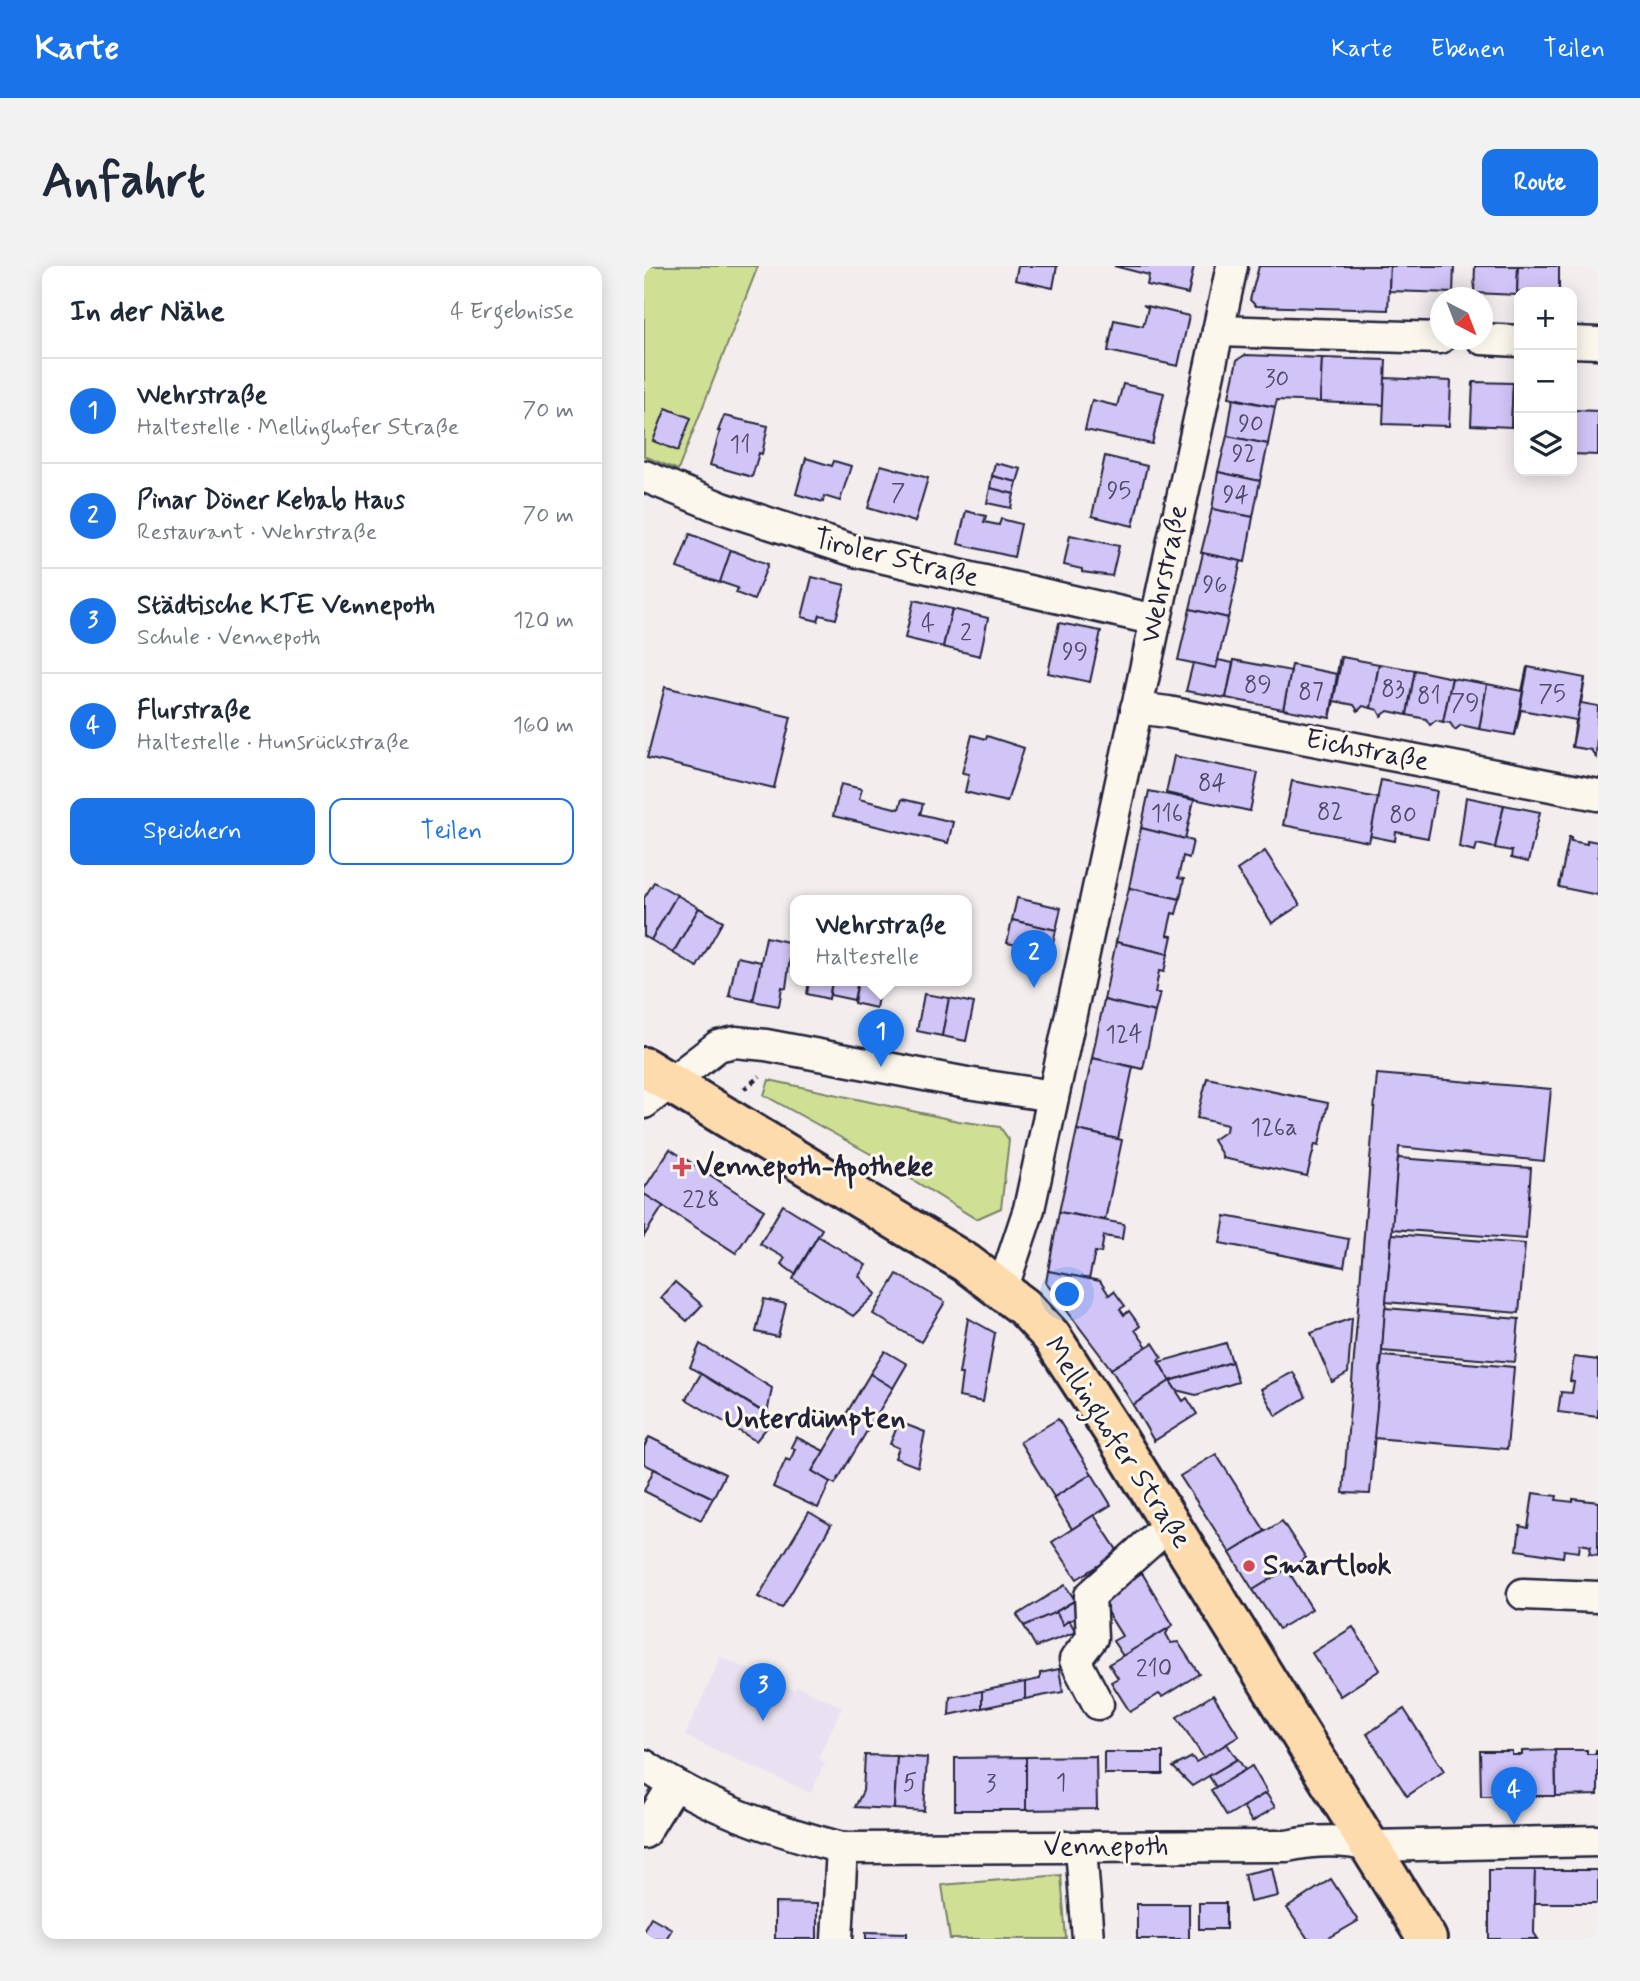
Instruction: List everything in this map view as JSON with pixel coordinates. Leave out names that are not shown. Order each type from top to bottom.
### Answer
[{"type":"main road","name":"Mellinghofer Straße","points":[[653,1084],[966,1263],[1024,1307],[1056,1344],[1427,1939]]},
{"type":"street","name":"Wehrstraße","points":[[1002,1290],[1029,1209],[1232,266]]},
{"type":"street","points":[[1217,331],[1430,338]]},
{"type":"street","points":[[1493,340],[1514,341]]},
{"type":"street","points":[[1577,342],[1598,343]]},
{"type":"street","name":"Tiroler Straße","points":[[644,476],[722,508],[858,552],[1156,620]]},
{"type":"street","name":"Eichstraße","points":[[1136,708],[1598,795]]},
{"type":"street","name":"Mellinghofer Straße","points":[[653,1084],[718,1046],[735,1042],[766,1045],[955,1081],[1052,1096]]},
{"type":"street","points":[[1098,1704],[1075,1660],[1092,1637],[1090,1596],[1170,1524]]},
{"type":"street","points":[[1523,1594],[1598,1597]]},
{"type":"street","name":"Vennepoth","points":[[644,1765],[674,1784],[734,1814],[842,1849],[1287,1846],[1328,1841],[1370,1846],[1598,1841]]},
{"type":"street","points":[[644,1833],[674,1784]]},
{"type":"street","points":[[1080,1848],[1088,1939]]},
{"type":"street","points":[[837,1939],[842,1849]]},
{"type":"path","points":[[744,1089],[758,1076],[770,1077]]},
{"type":"shaded area","points":[[721,1657],[794,1690],[797,1686],[842,1707],[818,1758],[825,1762],[811,1793],[685,1736]]},
{"type":"green space","points":[[644,266],[758,266],[678,470],[644,456]]},
{"type":"green space","points":[[769,1080],[958,1121],[1000,1127],[1009,1140],[1001,1208],[976,1219],[876,1157],[764,1095]]},
{"type":"green space","points":[[1061,1875],[1066,1939],[950,1939],[942,1885]]},
{"type":"building","points":[[1018,266],[1057,266],[1053,288],[1015,280]]},
{"type":"building","points":[[1114,266],[1194,266],[1188,294],[1147,285],[1149,275]]},
{"type":"building","points":[[1259,266],[1390,266],[1388,310],[1256,306],[1250,300]]},
{"type":"building","points":[[1390,266],[1454,266],[1453,287],[1430,287],[1430,292],[1389,291]]},
{"type":"building","points":[[1475,266],[1518,266],[1517,287],[1514,287],[1514,295],[1493,294],[1493,287],[1474,287]]},
{"type":"building","points":[[1518,266],[1559,266],[1559,287],[1517,287]]},
{"type":"building","points":[[1143,305],[1189,316],[1178,366],[1108,351],[1114,320],[1143,326],[1148,308]]},
{"type":"building","points":[[1245,355],[1322,358],[1320,402],[1277,400],[1275,407],[1229,397],[1237,360]]},
{"type":"building","points":[[1322,358],[1386,360],[1384,405],[1320,402]]},
{"type":"building","points":[[1385,378],[1451,381],[1449,426],[1383,424]]},
{"type":"building","points":[[1473,382],[1513,383],[1511,427],[1471,425]]},
{"type":"building","points":[[1513,383],[1514,383],[1514,427],[1511,427]]},
{"type":"building","points":[[1123,384],[1164,393],[1152,444],[1085,430],[1092,400],[1117,406]]},
{"type":"building","points":[[1233,399],[1275,407],[1268,444],[1227,436]]},
{"type":"building","points":[[666,408],[691,418],[678,451],[653,441]]},
{"type":"building","points":[[1577,410],[1598,411],[1598,455],[1577,454]]},
{"type":"building","points":[[724,416],[768,426],[762,454],[759,453],[752,477],[710,465]]},
{"type":"building","points":[[1227,436],[1268,444],[1260,481],[1218,472]]},
{"type":"building","points":[[1105,456],[1147,466],[1133,526],[1092,516]]},
{"type":"building","points":[[806,458],[832,466],[834,461],[851,466],[840,501],[824,496],[823,502],[796,494]]},
{"type":"building","points":[[995,463],[1021,469],[1017,482],[992,476]]},
{"type":"building","points":[[881,465],[928,478],[915,522],[868,508]]},
{"type":"building","points":[[1218,472],[1260,481],[1253,517],[1212,509]]},
{"type":"building","points":[[992,476],[1017,482],[1014,494],[990,488]]},
{"type":"building","points":[[990,488],[1014,494],[1011,508],[987,503]]},
{"type":"building","points":[[1212,509],[1253,517],[1245,562],[1201,553]]},
{"type":"building","points":[[966,511],[986,516],[984,522],[999,525],[1001,519],[1021,524],[1014,557],[958,544]]},
{"type":"building","points":[[690,534],[731,550],[720,583],[677,568]]},
{"type":"building","points":[[1070,535],[1119,546],[1112,576],[1082,572],[1082,569],[1064,565]]},
{"type":"building","points":[[731,550],[768,564],[754,600],[736,593],[738,588],[720,582]]},
{"type":"building","points":[[1203,553],[1241,561],[1228,618],[1190,609]]},
{"type":"building","points":[[812,577],[845,585],[836,619],[820,615],[818,621],[802,617]]},
{"type":"building","points":[[914,600],[952,609],[943,647],[905,638]]},
{"type":"building","points":[[952,609],[988,618],[980,656],[943,647]]},
{"type":"building","points":[[1190,609],[1228,618],[1216,668],[1178,660]]},
{"type":"building","points":[[1059,623],[1101,631],[1090,682],[1048,673]]},
{"type":"building","points":[[1340,656],[1330,718],[1283,709],[1292,665],[1337,674]]},
{"type":"building","points":[[1342,657],[1379,664],[1371,708],[1363,706],[1358,711],[1354,705],[1334,701],[1330,718]]},
{"type":"building","points":[[1218,660],[1233,663],[1226,698],[1186,691],[1193,663],[1216,668]]},
{"type":"building","points":[[1234,660],[1291,671],[1283,709],[1226,698]]},
{"type":"building","points":[[1379,664],[1415,670],[1407,715],[1388,711],[1381,716],[1378,710],[1371,708]]},
{"type":"building","points":[[1527,667],[1515,735],[1479,729],[1487,684],[1522,691]]},
{"type":"building","points":[[1528,667],[1585,678],[1572,747],[1576,720],[1521,710],[1515,735]]},
{"type":"building","points":[[1415,670],[1452,678],[1443,722],[1436,720],[1430,725],[1426,719],[1407,715]]},
{"type":"building","points":[[1452,678],[1487,684],[1479,729],[1461,725],[1455,730],[1450,723],[1443,722]]},
{"type":"building","points":[[1585,678],[1581,703],[1598,706],[1596,757],[1591,750],[1572,747]]},
{"type":"building","points":[[665,687],[791,717],[774,788],[647,758]]},
{"type":"building","points":[[972,735],[986,739],[987,736],[1024,748],[1007,802],[965,792],[969,774],[962,773]]},
{"type":"building","points":[[1174,756],[1258,773],[1250,811],[1166,793]]},
{"type":"building","points":[[1381,780],[1437,791],[1428,838],[1396,832],[1395,841],[1370,836]]},
{"type":"building","points":[[1292,781],[1378,798],[1369,842],[1283,825]]},
{"type":"building","points":[[841,784],[862,789],[859,799],[899,809],[902,799],[923,804],[920,814],[953,822],[948,843],[833,816]]},
{"type":"building","points":[[1149,791],[1194,800],[1185,839],[1141,828]]},
{"type":"building","points":[[1466,797],[1504,805],[1495,848],[1477,844],[1475,851],[1459,847]]},
{"type":"building","points":[[1504,805],[1540,812],[1528,862],[1511,858],[1512,851],[1495,848]]},
{"type":"building","points":[[1141,828],[1193,841],[1189,858],[1183,856],[1178,878],[1184,879],[1180,899],[1129,888]]},
{"type":"building","points":[[1569,837],[1571,841],[1587,844],[1587,840],[1598,842],[1598,895],[1559,887]]},
{"type":"building","points":[[1265,851],[1300,905],[1272,923],[1237,870]]},
{"type":"building","points":[[654,882],[677,895],[651,940],[644,936],[644,898]]},
{"type":"building","points":[[1129,888],[1180,899],[1176,914],[1172,913],[1167,935],[1172,936],[1168,954],[1116,942]]},
{"type":"building","points":[[677,895],[699,908],[673,953],[651,940]]},
{"type":"building","points":[[1017,898],[1061,908],[1056,930],[1012,920]]},
{"type":"building","points":[[699,908],[723,921],[697,967],[673,953]]},
{"type":"building","points":[[1012,920],[1056,930],[1051,952],[1007,943]]},
{"type":"building","points":[[766,937],[790,943],[786,988],[782,987],[779,1006],[753,1001]]},
{"type":"building","points":[[1116,942],[1168,954],[1164,972],[1159,971],[1155,993],[1160,993],[1155,1012],[1104,1000]]},
{"type":"building","points":[[737,957],[761,962],[753,1001],[729,996]]},
{"type":"building","points":[[808,986],[831,986],[829,999],[807,994]]},
{"type":"building","points":[[831,986],[857,986],[854,1000],[830,995]]},
{"type":"building","points":[[857,986],[880,986],[876,1008],[854,1003]]},
{"type":"building","points":[[924,994],[949,998],[942,1036],[917,1031]]},
{"type":"building","points":[[949,998],[974,1003],[966,1041],[942,1036]]},
{"type":"building","points":[[1104,1000],[1155,1012],[1143,1069],[1092,1058]]},
{"type":"building","points":[[1092,1058],[1133,1067],[1118,1139],[1077,1130]]},
{"type":"building","points":[[1377,1074],[1551,1089],[1544,1161],[1399,1147],[1370,1494],[1343,1493]]},
{"type":"building","points":[[1207,1078],[1328,1103],[1319,1145],[1315,1144],[1307,1176],[1222,1158],[1213,1140],[1226,1131],[1227,1125],[1197,1118]]},
{"type":"building","points":[[1077,1130],[1122,1140],[1105,1220],[1059,1212]]},
{"type":"building","points":[[670,1149],[764,1210],[736,1253],[644,1194],[644,1189]]},
{"type":"building","points":[[1398,1158],[1531,1168],[1526,1239],[1392,1229]]},
{"type":"building","points":[[644,1194],[663,1206],[644,1236]]},
{"type":"building","points":[[783,1205],[822,1229],[795,1274],[781,1264],[785,1258],[760,1244]]},
{"type":"building","points":[[1059,1212],[1124,1224],[1122,1239],[1104,1236],[1101,1253],[1095,1252],[1089,1279],[1048,1271]]},
{"type":"building","points":[[1225,1216],[1349,1239],[1344,1267],[1220,1243]]},
{"type":"building","points":[[1392,1234],[1525,1244],[1519,1313],[1386,1302]]},
{"type":"building","points":[[818,1236],[866,1265],[859,1276],[876,1294],[853,1316],[793,1279]]},
{"type":"building","points":[[1048,1271],[1100,1281],[1109,1295],[1114,1291],[1125,1306],[1120,1309],[1124,1315],[1129,1311],[1140,1326],[1135,1330],[1147,1347],[1111,1369],[1046,1283]]},
{"type":"building","points":[[897,1274],[945,1302],[921,1342],[873,1314]]},
{"type":"building","points":[[675,1282],[702,1305],[687,1321],[661,1298]]},
{"type":"building","points":[[764,1299],[786,1304],[778,1337],[756,1332]]},
{"type":"building","points":[[1385,1308],[1519,1319],[1515,1362],[1382,1351]]},
{"type":"building","points":[[968,1318],[995,1333],[983,1402],[959,1397],[962,1374],[959,1374]]},
{"type":"building","points":[[1352,1318],[1348,1373],[1332,1382],[1311,1333]]},
{"type":"building","points":[[1153,1343],[1162,1357],[1158,1360],[1170,1381],[1133,1405],[1111,1369]]},
{"type":"building","points":[[1226,1343],[1232,1362],[1170,1381],[1159,1362]]},
{"type":"building","points":[[700,1344],[772,1388],[767,1414],[690,1367]]},
{"type":"building","points":[[885,1351],[907,1364],[893,1388],[870,1374]]},
{"type":"building","points":[[1382,1356],[1514,1367],[1507,1449],[1374,1438]]},
{"type":"building","points":[[1574,1357],[1598,1360],[1598,1417],[1558,1412],[1561,1392],[1572,1393],[1574,1382],[1570,1381]]},
{"type":"building","points":[[1232,1362],[1238,1382],[1196,1395],[1176,1390],[1170,1381]]},
{"type":"building","points":[[1293,1372],[1306,1397],[1276,1416],[1261,1389]]},
{"type":"building","points":[[701,1374],[774,1419],[756,1441],[686,1399]]},
{"type":"building","points":[[870,1374],[893,1388],[835,1484],[812,1471]]},
{"type":"building","points":[[1170,1381],[1183,1401],[1187,1398],[1197,1414],[1154,1441],[1133,1405]]},
{"type":"building","points":[[1058,1419],[1092,1474],[1054,1497],[1020,1442]]},
{"type":"building","points":[[899,1422],[925,1432],[918,1467],[895,1458],[899,1448],[890,1444]]},
{"type":"building","points":[[649,1437],[725,1474],[713,1498],[644,1464],[644,1447]]},
{"type":"building","points":[[796,1437],[824,1451],[812,1471],[830,1482],[818,1508],[773,1487],[786,1459],[790,1461],[795,1449],[791,1447]]},
{"type":"building","points":[[1216,1454],[1265,1531],[1230,1553],[1180,1476]]},
{"type":"building","points":[[654,1469],[713,1498],[701,1520],[644,1491]]},
{"type":"building","points":[[1092,1474],[1111,1505],[1072,1529],[1053,1498]]},
{"type":"building","points":[[1533,1493],[1557,1496],[1556,1500],[1598,1502],[1598,1555],[1589,1554],[1591,1546],[1580,1544],[1579,1552],[1564,1550],[1563,1557],[1517,1550],[1520,1526],[1528,1528]]},
{"type":"building","points":[[809,1512],[831,1525],[782,1608],[758,1597]]},
{"type":"building","points":[[1094,1515],[1119,1553],[1077,1579],[1052,1542]]},
{"type":"building","points":[[1282,1521],[1306,1558],[1253,1590],[1230,1553]]},
{"type":"building","points":[[1287,1569],[1312,1609],[1279,1629],[1253,1590]]},
{"type":"building","points":[[1142,1573],[1173,1625],[1123,1656],[1113,1641],[1122,1636],[1099,1599]]},
{"type":"building","points":[[1065,1585],[1075,1600],[1024,1626],[1017,1615]]},
{"type":"building","points":[[1076,1600],[1084,1612],[1063,1625],[1056,1612]]},
{"type":"building","points":[[1056,1612],[1063,1625],[1069,1620],[1076,1632],[1036,1647],[1024,1626]]},
{"type":"building","points":[[1353,1627],[1380,1670],[1340,1696],[1312,1653]]},
{"type":"building","points":[[1169,1628],[1166,1634],[1171,1643],[1178,1642],[1199,1674],[1162,1697],[1159,1694],[1130,1712],[1111,1682],[1118,1678],[1109,1664]]},
{"type":"building","points":[[1059,1669],[1063,1692],[1025,1699],[1025,1682],[1040,1679],[1040,1673]]},
{"type":"building","points":[[1025,1682],[1025,1699],[982,1708],[982,1691]]},
{"type":"building","points":[[982,1691],[982,1708],[949,1715],[950,1697]]},
{"type":"building","points":[[1213,1695],[1239,1736],[1204,1758],[1177,1717]]},
{"type":"building","points":[[1404,1709],[1444,1771],[1407,1796],[1367,1734]]},
{"type":"building","points":[[1227,1744],[1237,1759],[1192,1786],[1173,1767],[1192,1757],[1196,1762]]},
{"type":"building","points":[[1555,1750],[1587,1750],[1587,1754],[1596,1754],[1598,1750],[1598,1795],[1556,1796]]},
{"type":"building","points":[[1555,1750],[1556,1796],[1481,1796],[1480,1751],[1512,1751],[1512,1755],[1522,1755],[1522,1751]]},
{"type":"building","points":[[1104,1752],[1163,1752],[1163,1774],[1104,1774]]},
{"type":"building","points":[[865,1755],[897,1756],[894,1809],[855,1807],[863,1791]]},
{"type":"building","points":[[897,1756],[927,1758],[924,1811],[894,1809]]},
{"type":"building","points":[[1096,1756],[1097,1809],[1026,1810],[1026,1757]]},
{"type":"building","points":[[1026,1757],[1026,1810],[955,1810],[955,1758]]},
{"type":"building","points":[[1238,1759],[1245,1770],[1216,1787],[1209,1776]]},
{"type":"building","points":[[1252,1766],[1267,1792],[1227,1816],[1211,1790]]},
{"type":"building","points":[[1266,1793],[1275,1807],[1252,1822],[1243,1807]]},
{"type":"building","points":[[1272,1868],[1278,1896],[1250,1902],[1244,1874]]},
{"type":"building","points":[[1489,1870],[1535,1870],[1534,1933],[1538,1939],[1489,1939]]},
{"type":"building","points":[[1535,1870],[1598,1870],[1598,1903],[1534,1903]]},
{"type":"building","points":[[1331,1879],[1358,1921],[1327,1939],[1308,1939],[1287,1908]]},
{"type":"building","points":[[775,1903],[817,1904],[817,1939],[775,1939]]},
{"type":"building","points":[[1199,1903],[1226,1903],[1226,1929],[1199,1929]]},
{"type":"building","points":[[1137,1904],[1189,1904],[1189,1939],[1137,1939]]},
{"type":"building","points":[[651,1917],[672,1929],[666,1939],[644,1939],[644,1929]]},
{"type":"building","points":[[866,1932],[907,1933],[907,1939],[866,1939]]},
{"type":"place","name":"Pinar Döner Kebab Haus","points":[[1034,988]]},
{"type":"place","name":"Wehrstraße","points":[[881,1067]]},
{"type":"place","name":"Vennepoth-Apotheke","points":[[682,1167]]},
{"type":"place","name":"Smartlook","points":[[1249,1566]]},
{"type":"place","name":"Städtische KTE Vennepoth","points":[[763,1721]]},
{"type":"place","name":"Flurstraße","points":[[1514,1825]]},
{"type":"district","name":"Unterdümpten","points":[[815,1418]]}]
